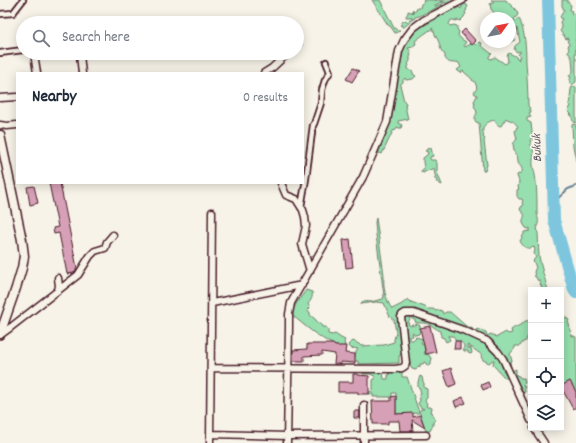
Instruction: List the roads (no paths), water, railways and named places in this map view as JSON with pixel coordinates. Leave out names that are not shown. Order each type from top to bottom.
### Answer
[{"type":"street","points":[[0,14],[13,13],[23,0]]},
{"type":"street","points":[[287,443],[288,368],[290,314],[292,303],[363,177],[387,122],[399,51],[404,40],[412,28],[424,20],[463,0]]},
{"type":"street","points":[[0,53],[16,51]]},
{"type":"street","points":[[35,60],[37,72]]},
{"type":"street","points":[[81,60],[82,72]]},
{"type":"street","points":[[266,72],[281,60]]},
{"type":"street","points":[[301,207],[313,125],[321,103],[322,90],[325,80],[330,72],[326,62]]},
{"type":"street","points":[[0,98],[16,97]]},
{"type":"street","points":[[0,125],[16,125]]},
{"type":"street","points":[[0,135],[24,256],[16,288],[0,334]]},
{"type":"street","points":[[281,184],[286,194],[296,200],[306,217],[306,226],[302,244],[310,271]]},
{"type":"street","points":[[210,443],[212,212]]},
{"type":"street","points":[[0,334],[78,275],[90,256],[95,251],[105,248],[107,242],[113,234]]},
{"type":"street","points":[[58,278],[58,290]]},
{"type":"street","points":[[212,303],[302,285]]},
{"type":"street","points":[[211,368],[402,368],[406,363],[401,317],[405,313],[414,313],[463,330],[487,341],[503,359],[528,413]]},
{"type":"street","points":[[364,405],[364,443]]},
{"type":"street","points":[[536,431],[544,443]]},
{"type":"street","points":[[210,434],[287,436],[426,435]]},
{"type":"street","points":[[338,436],[338,443]]},
{"type":"waterway","name":"Bukuk","points":[[548,0],[554,220],[576,293]]},
{"type":"waterway","points":[[553,203],[568,189],[576,186]]}]
